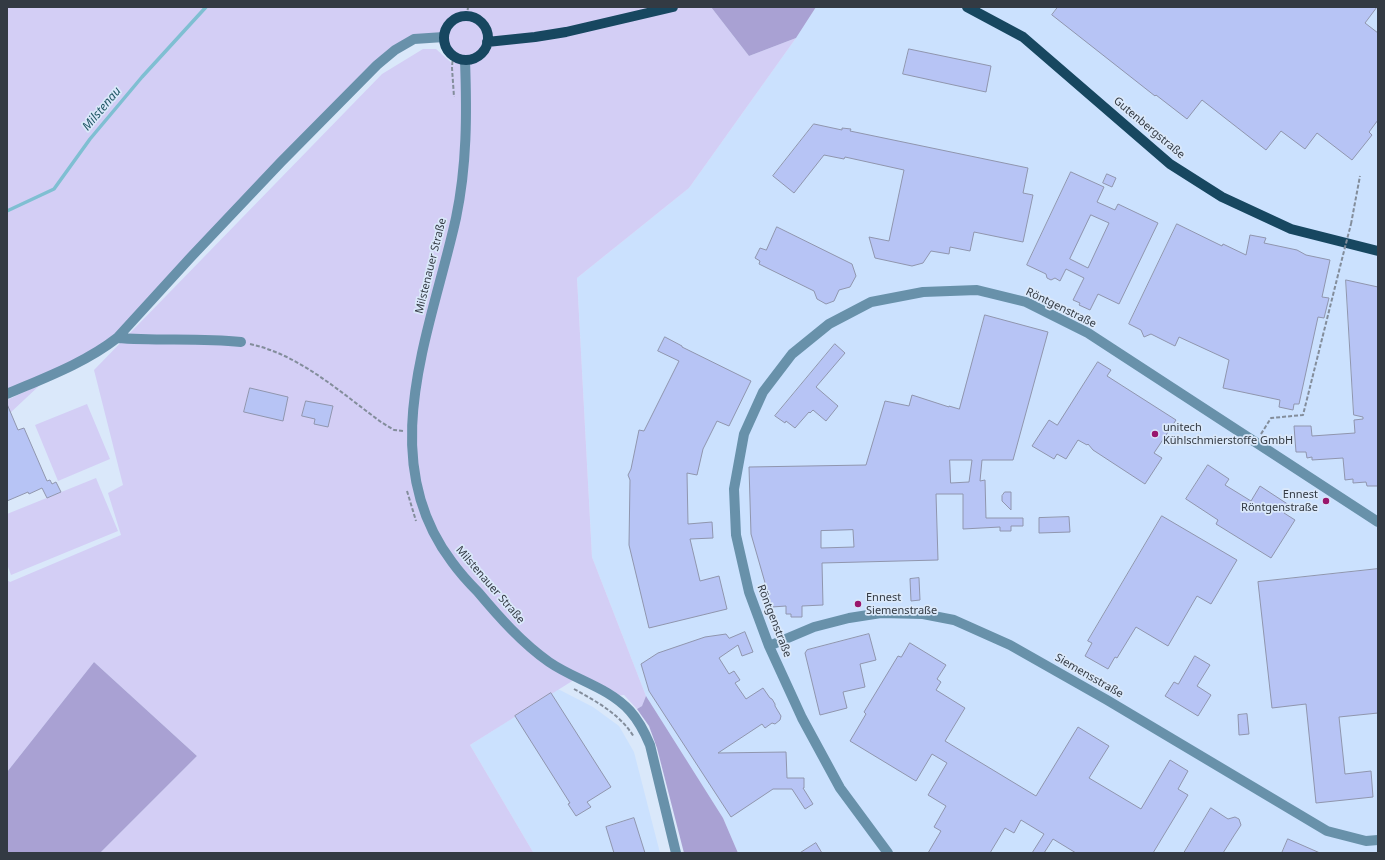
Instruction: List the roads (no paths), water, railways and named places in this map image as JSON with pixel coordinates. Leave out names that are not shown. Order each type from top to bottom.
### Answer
[{"type":"main road","points":[[487,42],[566,32],[673,7]]},
{"type":"main road","name":"Gutenbergstraße","points":[[967,7],[1024,37],[1170,164],[1222,197],[1291,229],[1378,251]]},
{"type":"main road","points":[[465,11],[482,23],[486,30],[487,42],[484,50],[472,59],[465,60],[457,58],[452,56],[447,49],[444,37],[445,30],[449,23],[465,11]]},
{"type":"street","points":[[7,394],[75,363],[104,348],[117,338],[191,257],[377,65],[395,50],[414,39],[444,37]]},
{"type":"street","name":"Milstenauer Straße","points":[[465,60],[467,128],[463,179],[456,218],[432,310],[414,395],[412,431],[414,471],[423,510],[440,546],[452,564],[496,614],[528,645],[550,663],[613,696],[632,713],[643,729],[650,745],[676,853]]},
{"type":"street","name":"Röntgenstraße","points":[[888,853],[840,788],[802,718],[770,646],[749,592],[736,534],[734,489],[744,434],[763,392],[792,354],[829,324],[871,302],[923,292],[978,290],[1026,302],[1088,333],[1378,522]]},
{"type":"street","points":[[117,338],[218,340],[241,342]]},
{"type":"street","name":"Siemensstraße","points":[[770,646],[814,627],[849,618],[881,613],[923,614],[954,620],[1010,645],[1107,700],[1327,831],[1366,840],[1378,840]]},
{"type":"waterway","name":"Milstenau","points":[[7,211],[54,189],[90,139],[142,77],[206,7]]},
{"type":"place","name":"unitech Kühlschmierstoffe GmbH","points":[[1155,434]]},
{"type":"place","name":"Ennest Röntgenstraße","points":[[1326,501]]},
{"type":"place","name":"Ennest Siemenstraße","points":[[858,604]]}]
